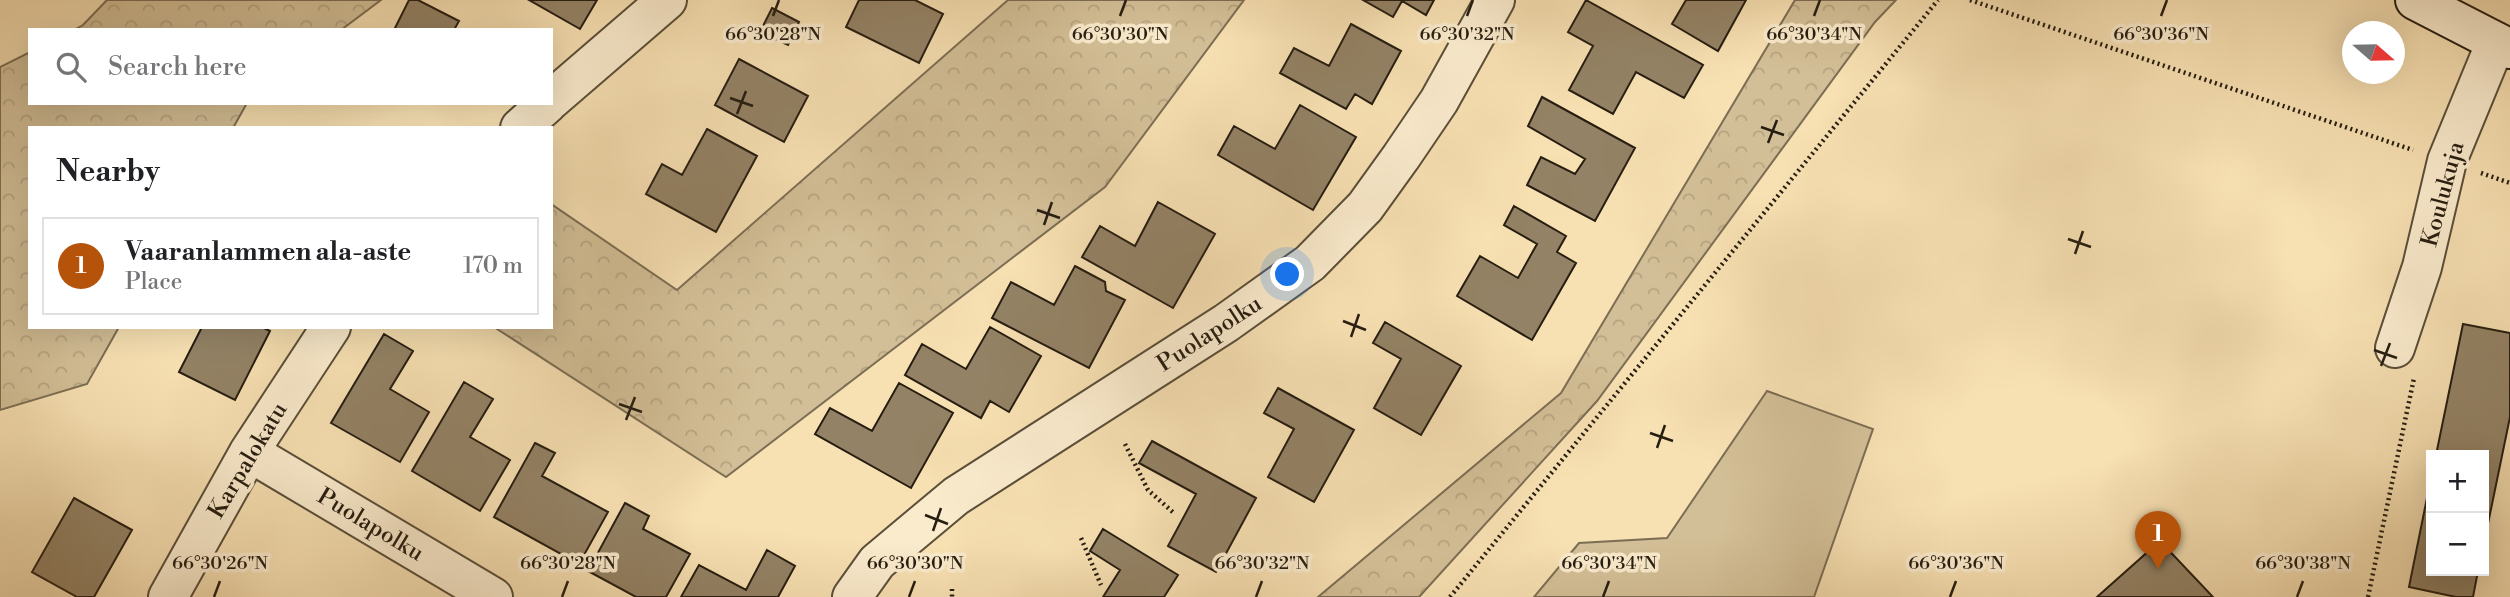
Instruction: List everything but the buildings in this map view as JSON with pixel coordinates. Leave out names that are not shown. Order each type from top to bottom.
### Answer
[{"type":"street","points":[[553,99],[667,0]]},
{"type":"street","name":"Puolapolku","points":[[852,597],[877,562],[956,496],[1216,330],[1310,263],[1365,207],[1401,157],[1439,102],[1495,0]]},
{"type":"street","points":[[2416,0],[2503,46]]},
{"type":"street","name":"Koulukuja","points":[[2395,348],[2422,267],[2447,161],[2503,46]]},
{"type":"street","points":[[522,126],[547,105]]},
{"type":"street","name":"Karpalokatu","points":[[168,597],[249,452],[330,329]]},
{"type":"street","name":"Puolapolku","points":[[249,452],[493,597]]},
{"type":"path","points":[[1450,597],[1938,0]]},
{"type":"path","points":[[1970,0],[2510,183]]},
{"type":"path","points":[[1125,444],[1148,490],[1175,514]]},
{"type":"path","points":[[1081,538],[1101,585]]},
{"type":"path","points":[[952,589],[953,597]]},
{"type":"green space","points":[[107,0],[381,0],[344,28],[78,28]]},
{"type":"green space","points":[[1008,0],[1244,0],[1105,187],[726,477],[497,329],[553,329],[553,205],[677,290]]},
{"type":"green space","points":[[1795,0],[1896,0],[1875,22],[1597,401],[1419,597],[1318,597],[1561,393]]},
{"type":"green space","points":[[28,53],[28,105],[246,105],[234,126],[28,126],[28,329],[118,329],[87,384],[0,410],[0,67]]},
{"type":"green space","points":[[1767,391],[1873,429],[1814,597],[1534,597],[1579,543],[1667,538]]},
{"type":"place","name":"Vaaranlammen ala-aste","points":[[2158,569]]}]
